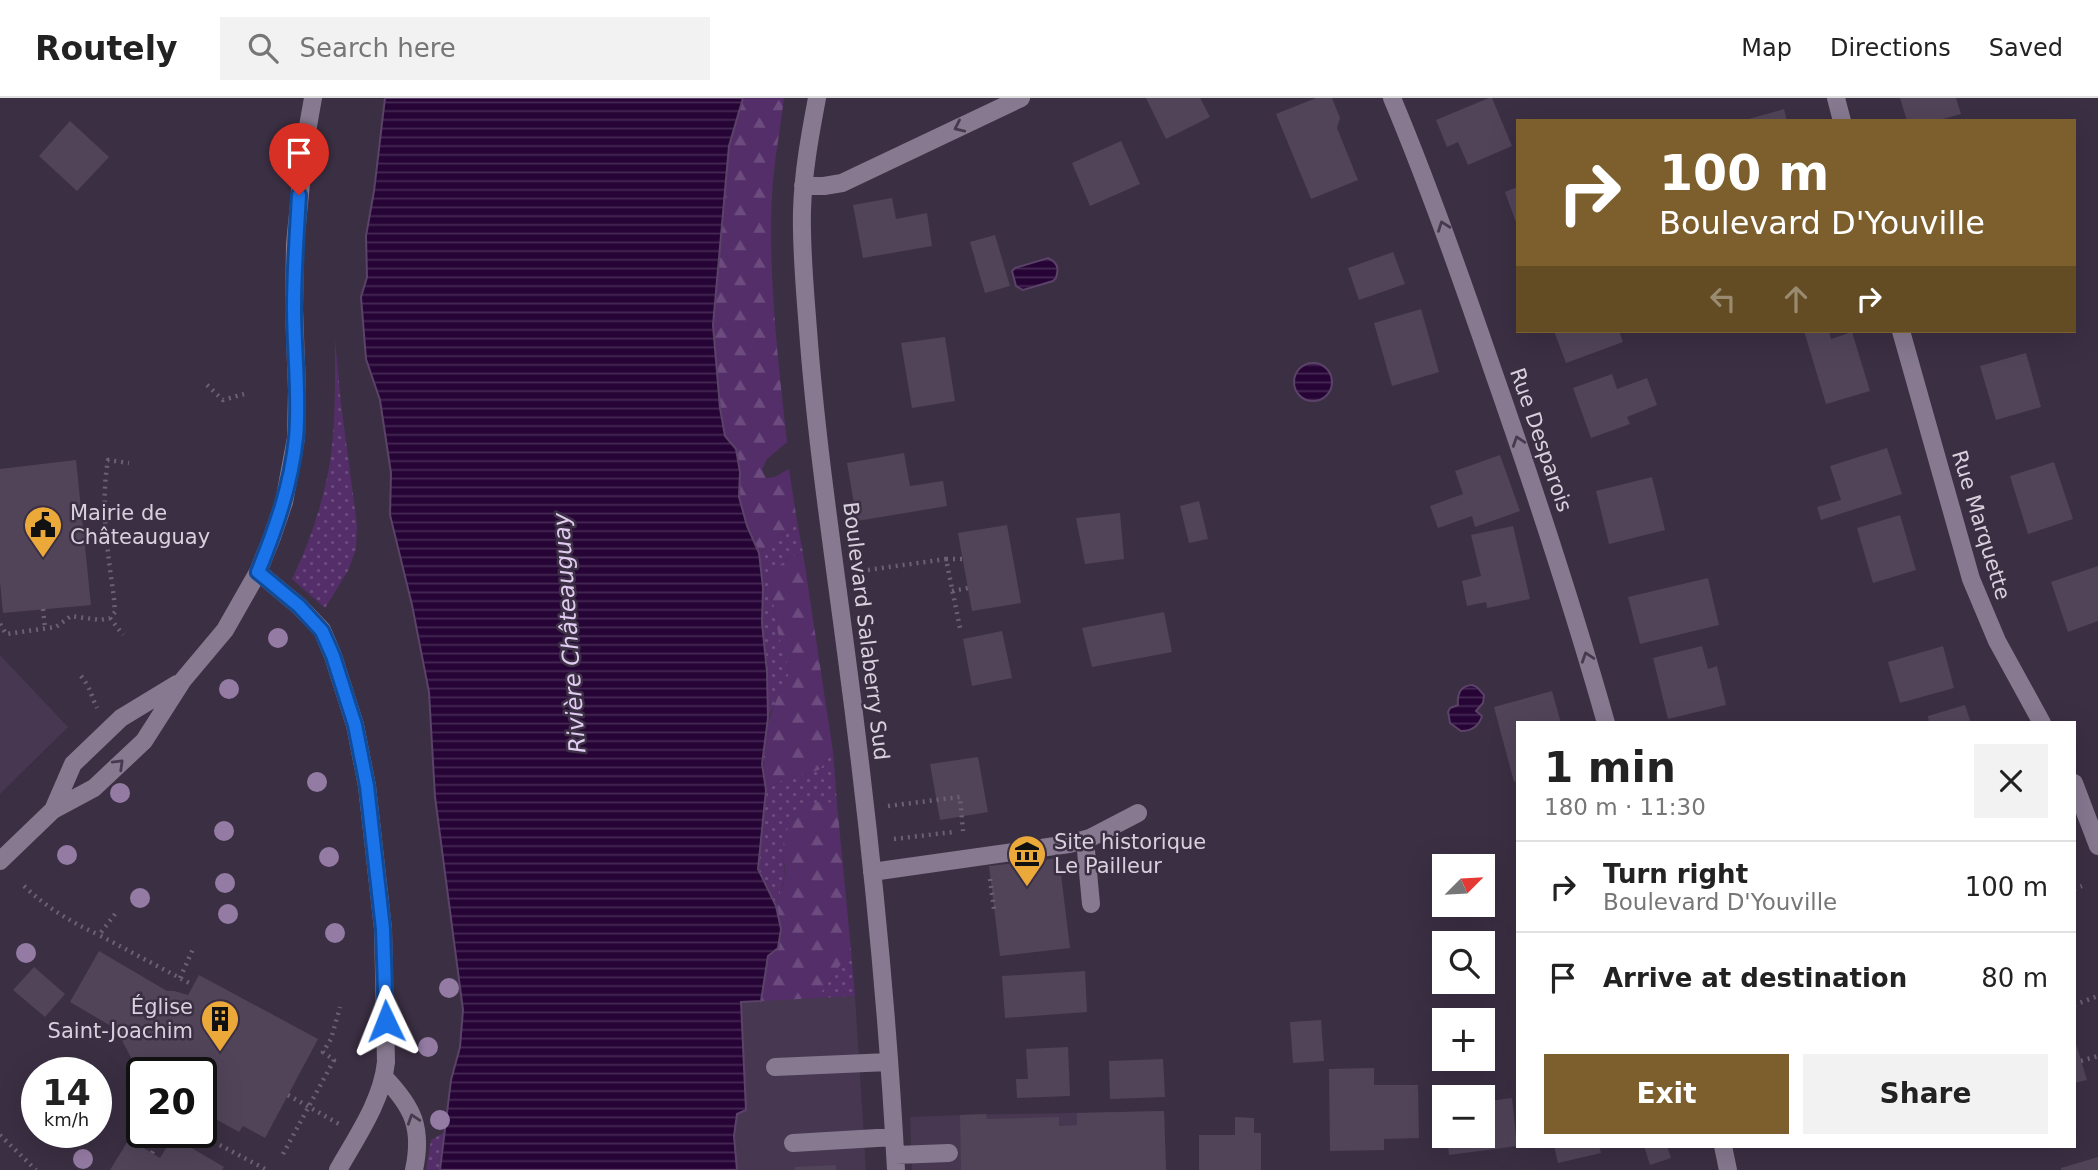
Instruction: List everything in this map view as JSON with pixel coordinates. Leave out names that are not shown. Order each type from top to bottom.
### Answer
[{"type":"street","points":[[0,861],[53,810],[94,788],[144,741],[183,680],[225,630],[258,572],[284,502],[296,438],[295,244],[305,143],[313,98]]},
{"type":"street","name":"Boulevard Salaberry Sud","points":[[817,98],[803,186],[806,304],[817,429],[872,872],[895,1154]]},
{"type":"street","points":[[803,186],[842,183],[1021,98]]},
{"type":"street","name":"Rue Desparois","points":[[1392,98],[1426,179],[1529,473],[1605,721]]},
{"type":"street","points":[[1836,98],[1841,119]]},
{"type":"street","name":"Rue Marquette","points":[[1901,333],[1971,579],[1997,641],[2041,721]]},
{"type":"street","points":[[258,572],[299,606],[322,631],[355,725],[367,786],[383,929],[386,1021],[384,1077],[379,1095],[338,1170]]},
{"type":"street","points":[[53,810],[73,764],[121,718],[183,680]]},
{"type":"street","points":[[2076,788],[2098,846]]},
{"type":"street","points":[[872,872],[1069,844],[1085,840],[1138,813]]},
{"type":"street","points":[[1085,840],[1091,904]]},
{"type":"street","points":[[775,1067],[889,1062]]},
{"type":"street","points":[[384,1077],[408,1105],[416,1124],[419,1140],[414,1170]]},
{"type":"street","points":[[793,1143],[895,1154],[949,1153]]},
{"type":"street","points":[[1723,1148],[1728,1170]]},
{"type":"path","points":[[207,385],[223,400],[244,394]]},
{"type":"path","points":[[0,624],[6,634],[56,627],[71,616],[100,620],[110,618],[114,612],[114,599],[104,498],[108,460],[129,463]]},
{"type":"path","points":[[84,536],[125,533]]},
{"type":"path","points":[[946,559],[960,628]]},
{"type":"path","points":[[835,574],[963,559]]},
{"type":"path","points":[[952,591],[968,588]]},
{"type":"path","points":[[43,609],[45,628]]},
{"type":"path","points":[[110,618],[123,635]]},
{"type":"path","points":[[81,676],[92,692],[98,709]]},
{"type":"path","points":[[888,806],[960,797],[964,831]]},
{"type":"path","points":[[990,877],[994,909]]},
{"type":"path","points":[[24,886],[62,916],[193,985]]},
{"type":"path","points":[[2076,888],[2082,886]]},
{"type":"path","points":[[99,935],[115,915]]},
{"type":"path","points":[[180,978],[193,949]]},
{"type":"path","points":[[2076,1004],[2098,996]]},
{"type":"path","points":[[283,1154],[334,1060],[323,1052],[331,1039],[340,1007]]},
{"type":"path","points":[[2081,1061],[2098,1056]]},
{"type":"path","points":[[289,1095],[342,1126]]},
{"type":"path","points":[[0,1135],[36,1170]]},
{"type":"path","points":[[217,1144],[267,1170]]},
{"type":"path","points":[[152,1153],[155,1148]]},
{"type":"shaded area","points":[[0,655],[68,727],[0,794]]},
{"type":"shaded area","points":[[855,996],[866,1170],[737,1170],[734,1136],[737,1114],[746,1110],[741,1001]]},
{"type":"shaded area","points":[[1164,1111],[1166,1170],[912,1170],[910,1117]]},
{"type":"green space","points":[[743,98],[784,98],[773,182],[771,256],[787,442],[767,459],[762,469],[766,478],[775,477],[789,469],[797,521],[759,553],[747,526],[739,497],[740,472],[725,436],[713,325],[729,146]]},
{"type":"green space","points":[[335,339],[357,525],[356,549],[348,571],[325,608],[292,579],[315,522],[330,462],[334,416]]},
{"type":"green space","points":[[797,521],[803,553],[787,558],[770,580],[778,633],[790,672],[768,718],[759,553]]},
{"type":"green space","points":[[803,553],[833,752],[819,770],[784,779],[766,790],[764,757],[767,728],[790,672],[778,633],[770,580],[776,569],[788,558]]},
{"type":"green space","points":[[833,752],[837,804],[820,801],[783,854],[785,877],[776,906],[758,869],[766,790],[784,779],[819,770]]},
{"type":"green space","points":[[820,801],[837,804],[851,950],[817,998],[761,1001],[768,956],[779,944],[780,938],[776,907],[785,880],[785,835],[797,815]]},
{"type":"green space","points":[[851,950],[855,996],[817,998]]},
{"type":"green space","points":[[445,1132],[440,1170],[426,1170],[431,1140]]},
{"type":"water","name":"Rivière Châteauguay","points":[[385,98],[743,98],[729,146],[713,325],[725,436],[736,449],[740,472],[739,497],[747,526],[759,553],[763,588],[762,623],[768,718],[762,764],[766,790],[758,869],[776,906],[781,929],[778,948],[768,956],[761,1001],[741,1002],[746,1110],[737,1114],[734,1136],[737,1170],[440,1170],[451,1080],[460,1047],[463,1010],[435,797],[429,692],[412,605],[390,515],[391,473],[380,400],[366,359],[361,297],[367,277],[366,236]]},
{"type":"water","points":[[1048,258],[1056,264],[1056,278],[1053,281],[1023,290],[1016,286],[1012,271],[1015,268]]},
{"type":"water","points":[[1313,363],[1327,368],[1332,382],[1327,396],[1313,401],[1299,396],[1294,382],[1299,368]]},
{"type":"water","points":[[1472,685],[1484,695],[1483,703],[1476,711],[1482,716],[1475,727],[1461,731],[1450,723],[1448,712],[1450,708],[1458,705],[1462,689]]},
{"type":"building","points":[[1146,98],[1200,98],[1210,117],[1166,139]]},
{"type":"building","points":[[1316,98],[1332,98],[1340,118],[1337,128],[1358,180],[1311,199],[1276,114]]},
{"type":"building","points":[[1492,98],[1512,146],[1468,165],[1458,142],[1447,147],[1436,120]]},
{"type":"building","points":[[1900,98],[1956,98],[1961,114],[1943,119],[1906,119]]},
{"type":"building","points":[[1784,109],[1786,119],[1749,119]]},
{"type":"building","points":[[70,121],[109,157],[77,191],[39,156]]},
{"type":"building","points":[[1121,141],[1140,184],[1090,206],[1072,163]]},
{"type":"building","points":[[1516,187],[1516,222],[1505,192]]},
{"type":"building","points":[[892,198],[896,219],[927,213],[932,246],[863,258],[853,205]]},
{"type":"building","points":[[995,235],[1010,286],[985,293],[970,242]]},
{"type":"building","points":[[1393,252],[1405,284],[1359,300],[1348,268]]},
{"type":"building","points":[[1421,309],[1439,372],[1392,386],[1374,323]]},
{"type":"building","points":[[1555,333],[1620,333],[1623,342],[1566,363]]},
{"type":"building","points":[[1805,333],[1830,333],[1831,339],[1852,333],[1870,391],[1826,404]]},
{"type":"building","points":[[945,337],[955,401],[912,408],[901,343]]},
{"type":"building","points":[[2026,353],[2041,407],[1996,420],[1980,366]]},
{"type":"building","points":[[1612,374],[1617,389],[1647,378],[1657,405],[1627,417],[1630,424],[1591,438],[1573,388]]},
{"type":"building","points":[[1887,448],[1902,494],[1821,520],[1817,507],[1841,500],[1830,466]]},
{"type":"building","points":[[904,453],[910,486],[943,481],[947,506],[857,521],[847,463]]},
{"type":"building","points":[[1500,455],[1520,511],[1475,527],[1472,516],[1438,528],[1430,506],[1463,494],[1455,471]]},
{"type":"building","name":"Mairie de Châteauguay","points":[[76,460],[91,605],[3,613],[0,582],[0,469]]},
{"type":"building","points":[[2054,462],[2073,519],[2028,534],[2010,476]]},
{"type":"building","points":[[1652,477],[1665,530],[1609,544],[1596,491]]},
{"type":"building","points":[[1199,501],[1208,539],[1189,543],[1180,506]]},
{"type":"building","points":[[1120,513],[1124,559],[1085,564],[1076,518]]},
{"type":"building","points":[[1900,515],[1916,570],[1873,583],[1857,528]]},
{"type":"building","points":[[1007,525],[1021,603],[972,611],[958,533]]},
{"type":"building","points":[[1513,526],[1530,599],[1487,608],[1486,602],[1467,606],[1462,581],[1481,576],[1471,535]]},
{"type":"building","points":[[2098,566],[2098,621],[2068,632],[2051,582]]},
{"type":"building","points":[[1708,578],[1719,625],[1640,644],[1628,597]]},
{"type":"building","points":[[1164,612],[1172,652],[1092,667],[1082,628]]},
{"type":"building","points":[[1002,631],[1012,678],[972,686],[963,639]]},
{"type":"building","points":[[1702,646],[1708,669],[1717,666],[1726,705],[1668,719],[1653,658]]},
{"type":"building","points":[[1943,646],[1954,688],[1900,703],[1888,662]]},
{"type":"building","points":[[1552,691],[1560,721],[1516,721],[1514,782],[1494,707]]},
{"type":"building","points":[[1965,705],[1970,721],[1929,721],[1928,716]]},
{"type":"building","points":[[978,757],[988,812],[940,820],[930,764]]},
{"type":"building","name":"Site historique Le Pailleur","points":[[1059,858],[1070,948],[1000,956],[989,866]]},
{"type":"building","name":"Église Saint-Joachim","points":[[99,951],[167,991],[188,995],[199,975],[318,1039],[265,1138],[243,1126],[239,1132],[217,1120],[217,1057],[131,1057],[116,1029],[70,1002]]},
{"type":"building","points":[[34,967],[65,994],[45,1017],[13,990]]},
{"type":"building","points":[[1085,971],[1087,1012],[1005,1018],[1002,976]]},
{"type":"building","points":[[1321,1020],[1324,1061],[1293,1063],[1290,1022]]},
{"type":"building","points":[[2076,1044],[2087,1080],[2076,1083]]},
{"type":"building","points":[[1068,1047],[1070,1096],[1017,1098],[1016,1079],[1028,1079],[1026,1049]]},
{"type":"building","points":[[1163,1059],[1165,1097],[1110,1099],[1109,1061]]},
{"type":"building","points":[[1374,1068],[1374,1085],[1418,1085],[1419,1138],[1384,1139],[1384,1150],[1330,1151],[1329,1069]]},
{"type":"building","points":[[1512,1098],[1516,1146],[1449,1155],[1448,1148],[1495,1148],[1495,1100]]},
{"type":"building","points":[[1164,1111],[1166,1170],[961,1170],[960,1115],[986,1114],[987,1119],[1059,1117],[1059,1126],[1077,1125],[1077,1113]]},
{"type":"building","points":[[1235,1117],[1254,1118],[1254,1133],[1261,1133],[1261,1170],[1199,1170],[1199,1135],[1235,1135]]},
{"type":"building","points":[[126,1144],[126,1148],[144,1148],[160,1158],[166,1148],[192,1148],[224,1167],[222,1170],[110,1170]]},
{"type":"building","points":[[1554,1148],[1600,1148],[1601,1153],[1558,1163]]},
{"type":"building","points":[[1645,1148],[1668,1148],[1671,1158],[1650,1165]]},
{"type":"building","points":[[2098,1157],[2098,1170],[2061,1170],[2061,1168]]},
{"type":"building","points":[[836,1165],[836,1170],[795,1170],[795,1167]]},
{"type":"place","name":"Mairie de Châteauguay","points":[[43,559]]},
{"type":"place","name":"Site historique Le Pailleur","points":[[1027,888]]},
{"type":"place","name":"Église Saint-Joachim","points":[[220,1053]]},
{"type":"route","points":[[299,195],[294,309],[296,438],[284,502],[258,572],[299,606],[322,631],[355,725],[367,786],[383,929],[386,1021]]}]
